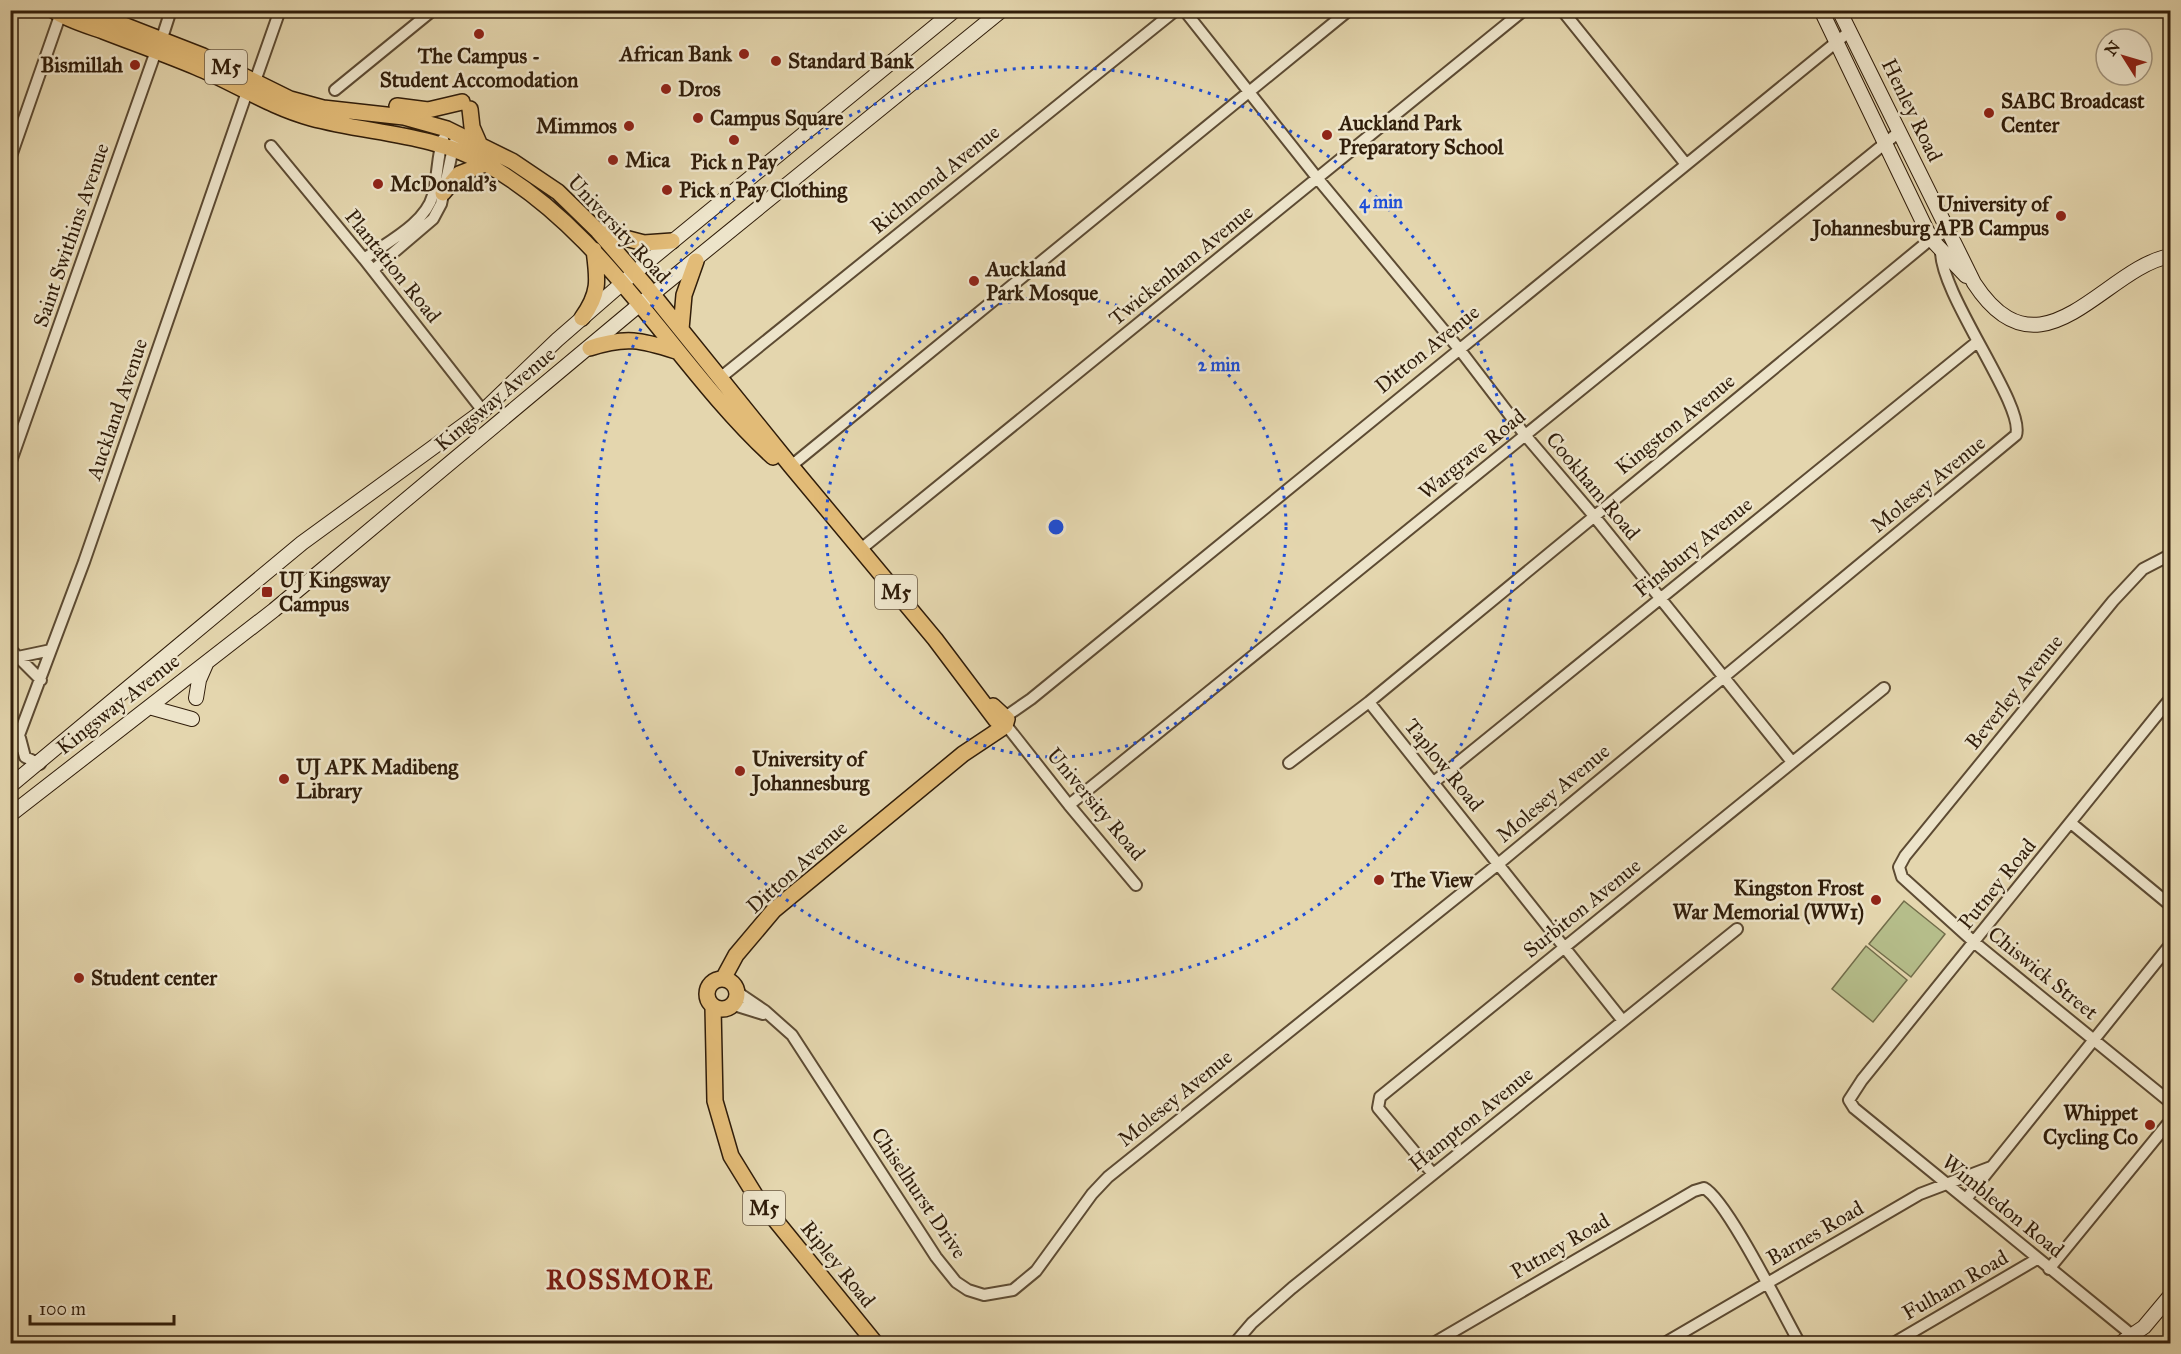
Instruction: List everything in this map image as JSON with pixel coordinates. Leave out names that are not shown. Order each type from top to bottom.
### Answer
[{"type":"main road","name":"University Road","points":[[85,10],[158,46]]},
{"type":"main road","name":"Kingsway Avenue","points":[[10,786],[40,764],[303,543],[483,411],[582,318],[634,273],[955,10]]},
{"type":"main road","name":"Kingsway Avenue","points":[[10,815],[207,662],[590,348],[639,305],[696,261],[1002,10]]},
{"type":"main road","name":"Henley Road","points":[[1821,10],[1884,145],[1931,238],[1974,283]]},
{"type":"main road","name":"Henley Road","points":[[1839,10],[1974,283]]},
{"type":"main road","name":"University Road","points":[[58,12],[158,46],[221,64],[281,109],[315,119],[395,132],[447,146],[486,164],[537,198],[564,220],[594,250],[743,430],[815,496]]},
{"type":"main road","name":"University Road","points":[[251,88],[305,104],[414,119],[453,131],[526,169],[552,188],[598,231],[653,295],[790,466],[1002,722]]},
{"type":"main road","points":[[369,112],[385,105],[428,110],[466,106],[479,143]]},
{"type":"main road","points":[[443,193],[459,174],[486,164]]},
{"type":"main road","points":[[598,231],[644,243],[672,241]]},
{"type":"main road","points":[[582,318],[596,296],[594,250]]},
{"type":"main road","points":[[1974,283],[1989,303],[2003,315],[2029,323],[2047,322],[2074,312],[2149,264],[2170,256]]},
{"type":"main road","points":[[681,330],[684,295],[696,261]]},
{"type":"main road","points":[[590,348],[611,341],[632,339],[676,351]]},
{"type":"main road","points":[[196,698],[199,680],[207,662]]},
{"type":"main road","points":[[149,707],[192,718]]},
{"type":"main road","name":"Ditton Avenue","points":[[728,996],[736,955],[784,901],[1002,722]]},
{"type":"main road","name":"Ripley Road","points":[[728,996],[713,1044],[715,1101],[731,1156],[742,1177],[876,1344]]},
{"type":"main road","points":[[2120,1344],[2138,1340],[2170,1296]]},
{"type":"street","name":"Saint Swithins Avenue","points":[[10,465],[171,10]]},
{"type":"street","name":"Auckland Avenue","points":[[10,759],[41,680],[280,10]]},
{"type":"street","name":"Richmond Avenue","points":[[720,378],[1176,10]]},
{"type":"street","name":"Cookham Road","points":[[1184,10],[1318,179],[1460,350],[1525,435],[1594,516],[1792,762]]},
{"type":"street","name":"Twickenham Avenue","points":[[861,549],[1524,10]]},
{"type":"street","points":[[1562,10],[1685,163]]},
{"type":"street","points":[[790,466],[1348,11]]},
{"type":"street","points":[[10,159],[58,12]]},
{"type":"street","points":[[335,90],[429,12]]},
{"type":"street","name":"Ditton Avenue","points":[[1002,722],[1460,350],[1685,163],[1850,31]]},
{"type":"street","points":[[364,259],[420,217],[428,206],[453,131]]},
{"type":"street","name":"Wargrave Road","points":[[1069,805],[1899,132]]},
{"type":"street","name":"Plantation Road","points":[[271,146],[373,270],[483,411]]},
{"type":"street","points":[[373,270],[428,225],[439,210],[443,193],[447,146]]},
{"type":"street","name":"Kingston Avenue","points":[[1289,763],[1370,702],[1931,238],[1948,231]]},
{"type":"street","name":"Henley Road","points":[[1941,249],[1942,264],[1977,342],[2012,411],[2018,433]]},
{"type":"street","name":"Finsbury Avenue","points":[[1434,782],[1977,342]]},
{"type":"street","name":"Molesey Avenue","points":[[1108,1177],[1497,865],[1723,676],[2007,445],[2018,433]]},
{"type":"street","name":"Beverley Avenue","points":[[1899,867],[1905,856],[2113,601],[2143,569],[2170,555]]},
{"type":"street","points":[[14,653],[51,650]]},
{"type":"street","points":[[14,653],[41,680]]},
{"type":"street","name":"Surbiton Avenue","points":[[1433,1174],[1378,1108],[1378,1099],[1884,688]]},
{"type":"street","name":"Putney Road","points":[[1852,1092],[2170,699]]},
{"type":"street","name":"Taplow Road","points":[[1370,702],[1623,1021]]},
{"type":"street","name":"University Road","points":[[1002,722],[1136,885]]},
{"type":"street","points":[[20,738],[23,754],[28,760],[40,764]]},
{"type":"street","points":[[2071,823],[2170,905]]},
{"type":"street","name":"Chiswick Street","points":[[1899,867],[1899,872],[1907,882],[1975,942],[2170,1102]]},
{"type":"street","name":"Hampton Avenue","points":[[1234,1344],[1252,1323],[1292,1288],[1737,929]]},
{"type":"street","points":[[1966,1199],[2170,945]]},
{"type":"street","name":"Chiselhurst Drive","points":[[728,996],[769,1015],[792,1035],[936,1257],[956,1282],[968,1290],[984,1295],[1002,1294],[1025,1282],[1092,1194],[1108,1177]]},
{"type":"street","name":"Wimbledon Road","points":[[1852,1092],[1849,1100],[1854,1108],[2138,1340]]},
{"type":"street","points":[[2049,1269],[2170,1121]]},
{"type":"street","name":"Barnes Road","points":[[1663,1344],[1920,1194],[1991,1167]]},
{"type":"street","name":"Putney Road","points":[[1432,1344],[1694,1191],[1704,1188],[1709,1191],[1741,1237],[1766,1284]]},
{"type":"street","name":"Fulham Road","points":[[1892,1344],[2037,1259]]},
{"type":"street","points":[[1766,1284],[1800,1344]]},
{"type":"green space","points":[[1904,901],[1945,934],[1911,977],[1869,944]]},
{"type":"green space","points":[[1866,946],[1907,980],[1873,1022],[1832,989]]},
{"type":"place","name":"The Campus - Student Accomodation","points":[[479,34]]},
{"type":"place","name":"African Bank","points":[[744,54]]},
{"type":"place","name":"Standard Bank","points":[[776,61]]},
{"type":"place","name":"Bismillah","points":[[135,65]]},
{"type":"place","name":"Dros","points":[[666,89]]},
{"type":"place","name":"SABC Broadcast Center","points":[[1989,113]]},
{"type":"place","name":"Campus Square","points":[[698,118]]},
{"type":"place","name":"Mimmos","points":[[629,126]]},
{"type":"place","name":"Auckland Park Preparatory School","points":[[1327,135]]},
{"type":"place","name":"Pick n Pay","points":[[734,140]]},
{"type":"place","name":"Mica","points":[[613,160]]},
{"type":"place","name":"McDonald's","points":[[378,184]]},
{"type":"place","name":"Pick n Pay Clothing","points":[[667,190]]},
{"type":"place","name":"University of Johannesburg APB Campus","points":[[2061,216]]},
{"type":"place","name":"Auckland Park Mosque","points":[[974,281]]},
{"type":"place","name":"UJ Kingsway Campus","points":[[267,592]]},
{"type":"place","name":"University of Johannesburg","points":[[740,771]]},
{"type":"place","name":"UJ APK Madibeng Library","points":[[284,779]]},
{"type":"place","name":"The View","points":[[1379,880]]},
{"type":"place","name":"Kingston Frost War Memorial (WW1)","points":[[1876,900]]},
{"type":"place","name":"Student center","points":[[79,978]]},
{"type":"place","name":"Whippet Cycling Co","points":[[2150,1125]]},
{"type":"district","name":"ROSSMORE","points":[[630,1279]]}]
